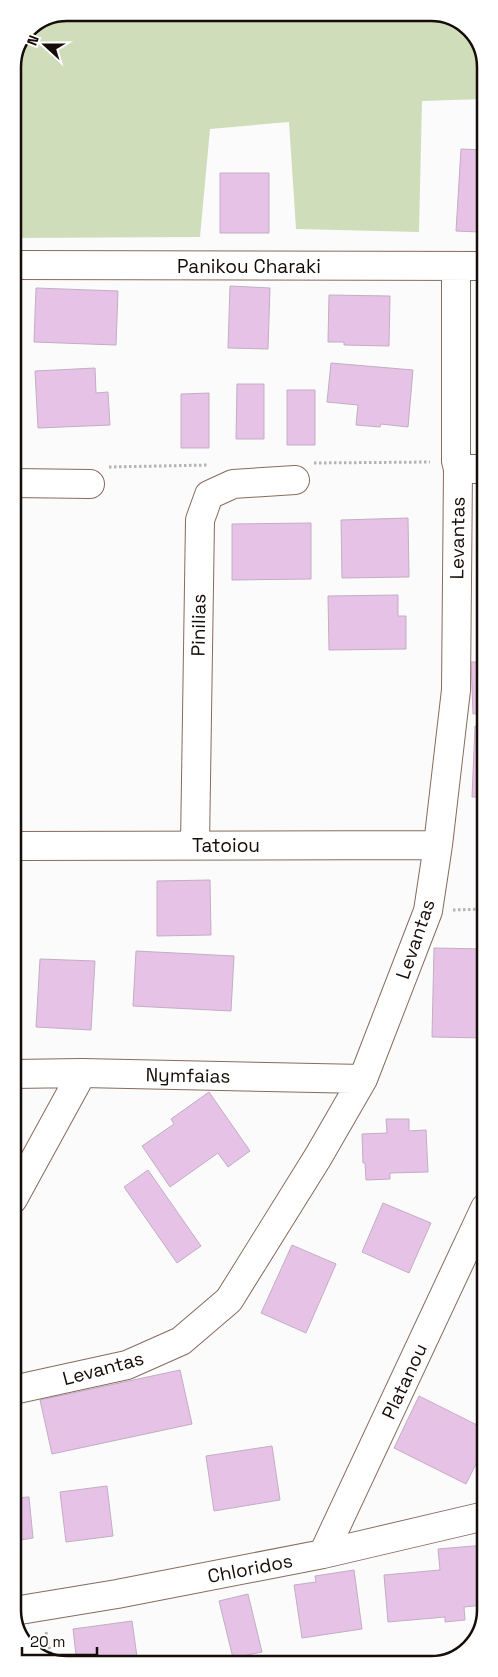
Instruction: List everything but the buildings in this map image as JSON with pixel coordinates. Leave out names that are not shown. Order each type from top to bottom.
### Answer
[{"type":"street","name":"Panikou Charaki","points":[[21,265],[477,266]]},
{"type":"street","name":"Levantas","points":[[21,1388],[127,1365],[181,1342],[229,1300],[318,1157],[363,1080],[428,911],[438,846],[456,690],[458,468],[456,461],[456,266]]},
{"type":"street","points":[[458,468],[477,469]]},
{"type":"street","name":"Pinilias","points":[[196,845],[200,520],[210,495],[233,484],[295,480]]},
{"type":"street","points":[[21,483],[90,484]]},
{"type":"street","name":"Tatoiou","points":[[21,846],[438,846]]},
{"type":"street","points":[[21,1185],[82,1073]]},
{"type":"street","name":"Nymfaias","points":[[21,1074],[82,1073],[363,1080]]},
{"type":"street","name":"Platanou","points":[[323,1554],[477,1225]]},
{"type":"street","name":"Chloridos","points":[[21,1610],[117,1594],[323,1554],[477,1518]]},
{"type":"green space","points":[[67,21],[434,21],[454,27],[471,44],[477,67],[477,99],[422,101],[419,232],[296,229],[289,122],[210,129],[200,237],[21,238],[21,67],[22,58],[29,41],[41,29],[58,22]]}]
